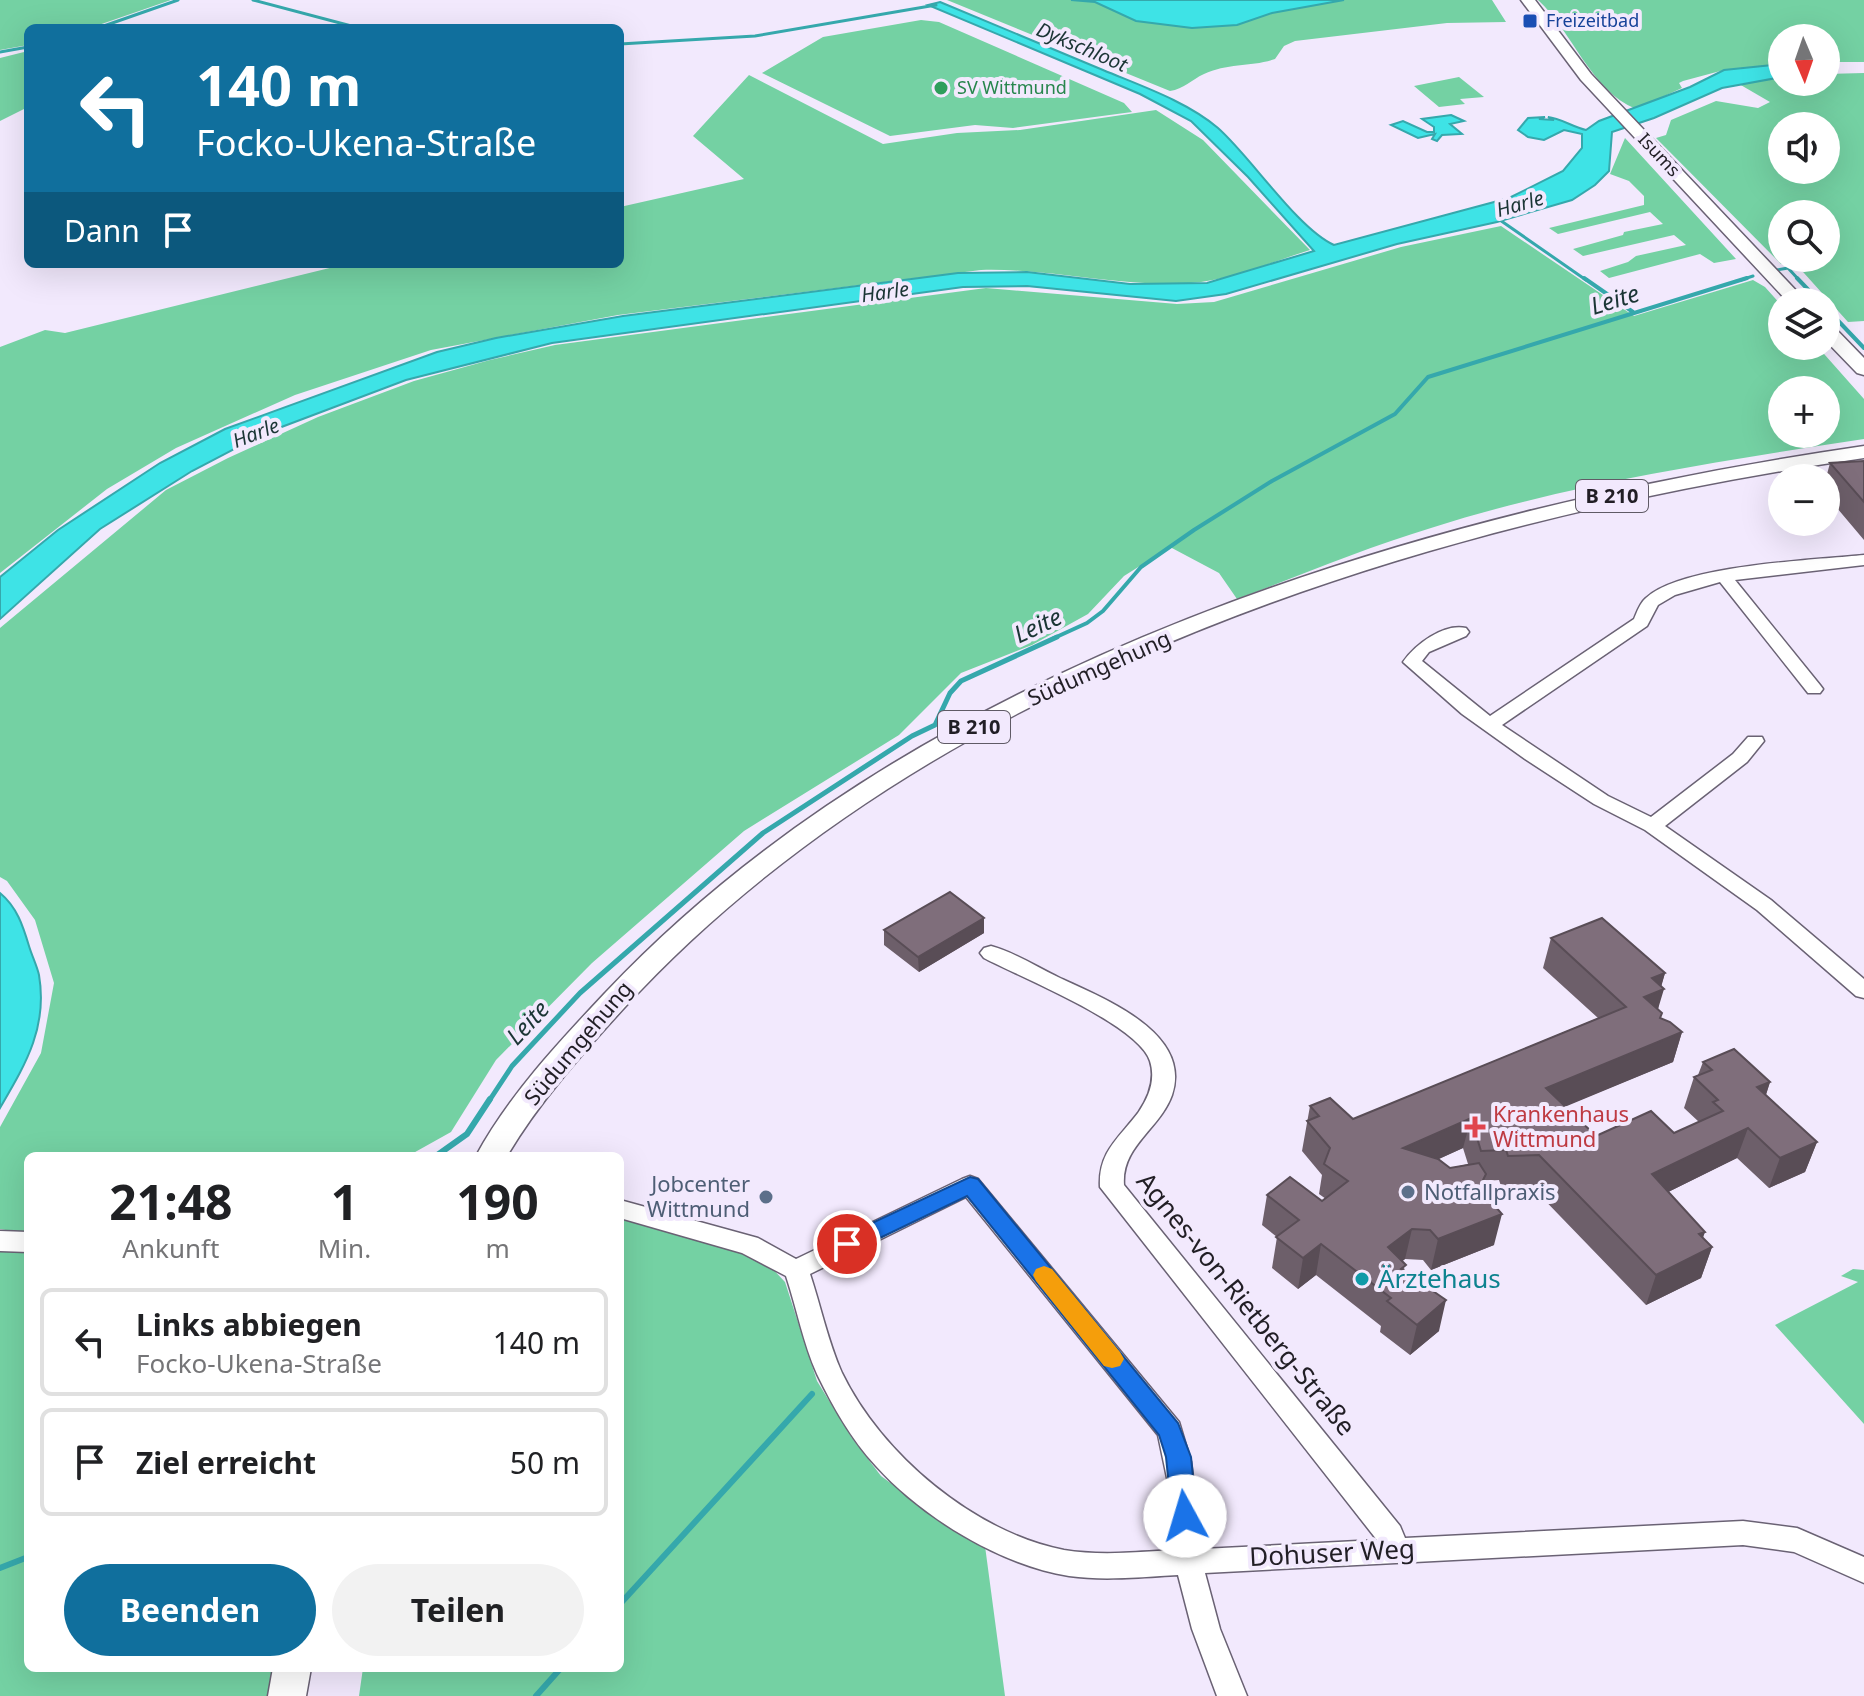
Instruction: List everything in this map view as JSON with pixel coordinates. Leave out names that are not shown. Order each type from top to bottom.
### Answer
[{"type":"main road","name":"Isums","points":[[1528,0],[1571,59],[1617,111],[1785,288]]},
{"type":"main road","points":[[1840,344],[1864,369]]},
{"type":"main road","name":"Südumgehung","points":[[494,1152],[533,1092],[629,982],[688,926],[760,864],[823,818],[945,742],[1098,667],[1302,584],[1497,523],[1715,475],[1864,452]]},
{"type":"main road","points":[[287,1696],[291,1672]]},
{"type":"street","points":[[1490,725],[1641,622],[1651,602],[1667,593],[1703,581],[1864,560]]},
{"type":"street","points":[[1725,578],[1814,689]]},
{"type":"street","points":[[1460,632],[1423,648],[1412,662],[1490,725],[1575,784],[1652,826],[1764,905],[1864,991]]},
{"type":"street","points":[[1652,826],[1740,758],[1755,741]]},
{"type":"street","name":"Agnes-von-Rietberg-Straße","points":[[991,953],[1132,1023],[1152,1042],[1161,1057],[1164,1087],[1158,1103],[1112,1158],[1112,1187],[1390,1535],[1394,1549]]},
{"type":"street","points":[[624,1210],[749,1245],[796,1270],[970,1185],[1170,1430],[1178,1457],[1189,1562],[1205,1631],[1232,1696]]},
{"type":"street","points":[[0,1241],[24,1242]]},
{"type":"street","name":"Dohuser Weg","points":[[796,1270],[819,1346],[835,1385],[867,1437],[906,1478],[971,1522],[1011,1544],[1044,1557],[1066,1563],[1108,1565],[1743,1533],[1797,1540],[1864,1570]]},
{"type":"green space","points":[[0,0],[171,0],[102,24],[24,24],[24,46],[0,50]]},
{"type":"green space","points":[[947,0],[1492,0],[1506,22],[1447,23],[1295,41],[1284,46],[1275,59],[1213,71],[1170,91]]},
{"type":"green space","points":[[1538,0],[1864,0],[1864,62],[1840,62],[1840,24],[1768,24],[1768,65],[1724,70],[1683,81],[1679,83],[1682,88],[1636,109],[1620,100],[1594,75]]},
{"type":"green space","name":"SV Wittmund","points":[[921,20],[939,22],[1124,103],[1132,112],[1013,128],[975,125],[890,136],[762,73],[823,37]]},
{"type":"green space","points":[[24,52],[24,109],[0,121],[0,58]]},
{"type":"green space","points":[[1864,73],[1864,321],[1848,322],[1840,313],[1840,288],[1817,288],[1803,272],[1840,272],[1840,200],[1768,200],[1768,251],[1656,138],[1666,135],[1671,120],[1716,101],[1758,108],[1770,102],[1739,84],[1768,79],[1768,96],[1840,96],[1840,74]]},
{"type":"green space","points":[[749,75],[883,144],[957,133],[1020,130],[1156,110],[1203,140],[1310,250],[1236,274],[1191,283],[1138,283],[981,270],[618,315],[431,350],[295,395],[176,448],[107,489],[0,573],[0,347],[45,330],[65,333],[330,268],[624,268],[624,206],[744,179],[693,136]]},
{"type":"green space","points":[[1459,77],[1484,97],[1460,99],[1465,104],[1439,107],[1414,86]]},
{"type":"green space","points":[[1625,138],[1736,259],[1714,263],[1700,254],[1609,278],[1600,271],[1628,262],[1636,256],[1686,245],[1674,235],[1583,256],[1573,249],[1623,235],[1624,232],[1663,224],[1650,212],[1558,234],[1549,228],[1644,205],[1644,196],[1629,181],[1610,174]]},
{"type":"green space","points":[[1501,226],[1634,316],[1753,280],[1765,287],[1768,290],[1768,360],[1829,360],[1864,399],[1864,439],[1840,443],[1840,376],[1768,376],[1768,448],[1807,448],[1591,486],[1483,512],[1357,553],[1237,599],[1219,573],[1170,547],[1124,576],[1088,614],[1032,645],[961,673],[899,735],[744,831],[592,963],[496,1060],[451,1132],[415,1152],[24,1152],[24,1233],[0,1229],[0,1127],[41,1053],[54,983],[35,920],[7,881],[0,877],[0,628],[166,490],[318,417],[414,381],[555,345],[986,288],[1177,304],[1214,302],[1401,247]]},
{"type":"green space","points":[[624,1220],[741,1250],[770,1266],[785,1282],[817,1381],[852,1438],[881,1476],[942,1521],[985,1546],[1005,1696],[359,1696],[362,1672],[624,1672]]},
{"type":"green space","points":[[0,1250],[24,1251],[24,1672],[276,1672],[270,1696],[0,1696]]},
{"type":"green space","points":[[1853,1269],[1864,1270],[1864,1424],[1775,1325],[1858,1282],[1841,1276]]},
{"type":"water","points":[[1071,0],[1344,0],[1272,13],[1237,25],[1192,28],[1136,21],[1095,2]]},
{"type":"water","name":"Harle","points":[[940,2],[1148,88],[1192,110],[1218,128],[1305,224],[1334,245],[1509,198],[1563,171],[1582,148],[1582,134],[1564,130],[1544,140],[1528,137],[1518,130],[1528,118],[1553,118],[1586,130],[1599,121],[1690,87],[1724,70],[1768,65],[1768,80],[1722,88],[1654,118],[1612,132],[1609,171],[1572,200],[1497,222],[1397,244],[1226,294],[1176,301],[1027,286],[963,287],[552,343],[406,380],[263,434],[192,471],[100,529],[0,619],[0,577],[58,530],[160,463],[225,429],[437,352],[496,338],[623,316],[958,273],[1027,272],[1130,284],[1207,283],[1314,251],[1248,177],[1191,121],[1140,94],[928,5]]},
{"type":"water","points":[[1451,115],[1464,121],[1450,124],[1462,134],[1442,135],[1437,141],[1432,139],[1435,134],[1418,138],[1391,125],[1403,121],[1434,132],[1434,127],[1422,119]]},
{"type":"water","points":[[0,893],[11,904],[22,924],[38,972],[41,994],[32,1045],[0,1108]]},
{"type":"building","points":[[1864,461],[1864,502],[1840,474],[1840,464],[1830,463]]},
{"type":"building","points":[[950,892],[984,918],[918,957],[884,930]]},
{"type":"building","points":[[1602,918],[1665,973],[1652,978],[1664,989],[1644,997],[1662,1013],[1660,1018],[1682,1032],[1546,1088],[1596,1136],[1651,1111],[1674,1133],[1723,1111],[1713,1102],[1718,1100],[1694,1077],[1712,1070],[1703,1062],[1734,1049],[1770,1082],[1757,1087],[1817,1142],[1780,1158],[1748,1128],[1652,1174],[1705,1232],[1699,1234],[1712,1247],[1656,1275],[1539,1155],[1508,1156],[1506,1150],[1481,1151],[1471,1118],[1403,1148],[1438,1159],[1450,1168],[1479,1163],[1486,1174],[1479,1188],[1502,1214],[1438,1239],[1430,1230],[1412,1229],[1388,1247],[1406,1265],[1401,1269],[1446,1300],[1417,1325],[1387,1301],[1391,1298],[1321,1244],[1303,1258],[1276,1237],[1299,1220],[1267,1195],[1290,1177],[1322,1201],[1348,1181],[1324,1164],[1330,1148],[1307,1121],[1319,1116],[1310,1106],[1330,1098],[1353,1119],[1626,1007],[1551,938]]},
{"type":"waterway","points":[[109,24],[178,0]]},
{"type":"waterway","name":"Dykschloot","points":[[253,0],[344,24]]},
{"type":"waterway","name":"Dykschloot","points":[[624,44],[755,36],[936,5]]},
{"type":"waterway","points":[[0,52],[24,48]]},
{"type":"waterway","name":"Harle","points":[[1497,218],[1586,280]]},
{"type":"waterway","points":[[1792,272],[1799,280]]},
{"type":"waterway","name":"Leite","points":[[1747,278],[1753,276]]},
{"type":"waterway","points":[[1584,278],[1633,312]]},
{"type":"waterway","name":"Leite","points":[[1052,639],[1087,623],[1103,611],[1141,567],[1194,530],[1272,481],[1395,414],[1428,377],[1747,278]]},
{"type":"waterway","name":"Leite","points":[[1741,280],[1747,278]]},
{"type":"waterway","points":[[1797,278],[1807,288]]},
{"type":"waterway","points":[[1840,323],[1864,348]]},
{"type":"waterway","name":"Leite","points":[[489,1101],[512,1066],[580,993],[763,833],[912,736],[935,725],[950,693],[961,681],[1057,637]]},
{"type":"waterway","name":"Leite","points":[[442,1152],[467,1134],[490,1099]]},
{"type":"waterway","points":[[624,1600],[812,1394]]},
{"type":"waterway","name":"Leite","points":[[0,1568],[24,1559]]},
{"type":"waterway","points":[[536,1696],[557,1672]]},
{"type":"slow traffic","points":[[1044,1275],[1112,1359]]},
{"type":"place","name":"Freizeitbad","points":[[1530,21]]},
{"type":"place","name":"SV Wittmund","points":[[941,88]]},
{"type":"place","name":"Krankenhaus Wittmund","points":[[1475,1127]]},
{"type":"place","name":"Notfallpraxis","points":[[1408,1192]]},
{"type":"place","name":"Jobcenter Wittmund","points":[[766,1197]]},
{"type":"place","name":"Ärztehaus","points":[[1362,1279]]},
{"type":"route","points":[[847,1244],[970,1185],[1170,1430],[1178,1457],[1185,1516]]}]
